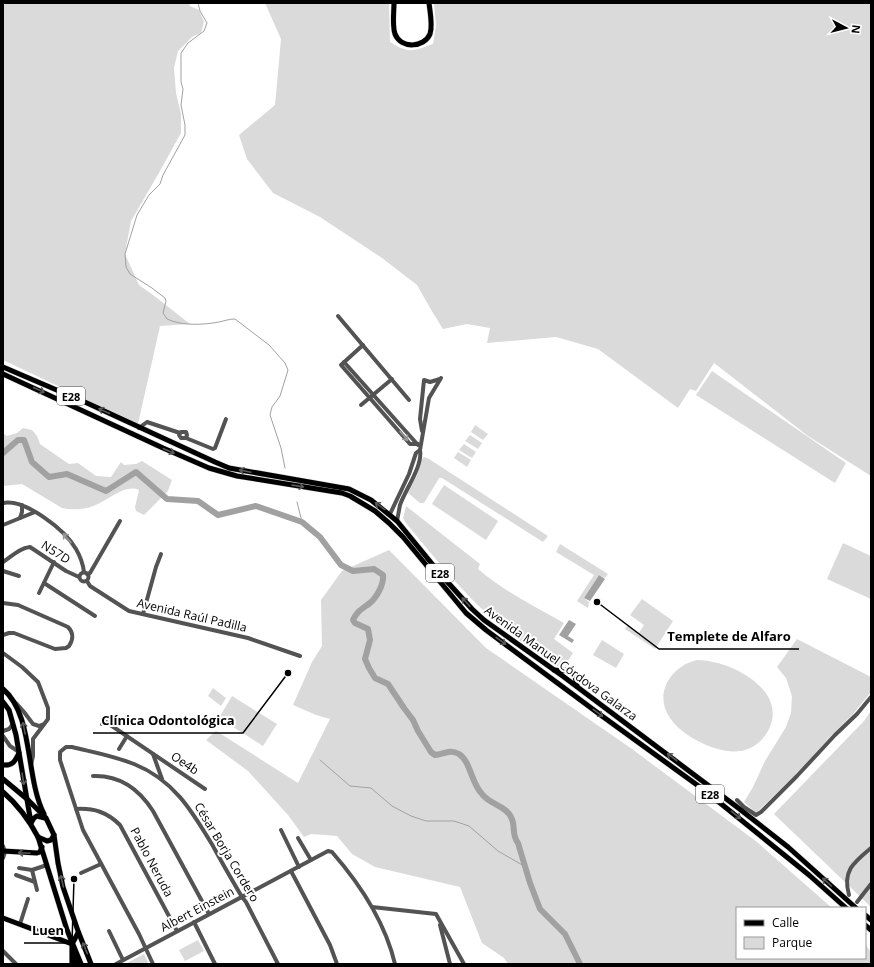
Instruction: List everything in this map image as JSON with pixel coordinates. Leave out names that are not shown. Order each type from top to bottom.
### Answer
[{"type":"main road","points":[[394,3],[395,34],[400,41],[412,45],[422,43],[429,36],[429,3]]},
{"type":"main road","name":"Avenida Manuel Córdova Galarza","points":[[3,367],[87,403],[229,468],[284,477],[342,493],[375,511],[403,536],[466,613],[486,630],[714,797],[809,875],[845,907]]},
{"type":"main road","name":"Avenida Manuel Córdova Galarza","points":[[3,374],[134,435],[210,468],[237,476],[283,484],[313,485],[349,489],[371,500],[397,521],[442,576],[472,609],[498,631],[578,687],[788,847],[855,907]]},
{"type":"main road","points":[[134,435],[139,428]]},
{"type":"main road","points":[[554,670],[563,671],[569,669]]},
{"type":"main road","points":[[575,676],[578,687]]},
{"type":"main road","points":[[3,689],[16,703],[24,724],[30,766],[37,798],[54,835],[63,887],[78,933],[91,964]]},
{"type":"main road","points":[[3,702],[9,710],[13,724],[31,824]]},
{"type":"main road","points":[[3,765],[7,766],[13,763],[19,752]]},
{"type":"main road","points":[[3,779],[27,799],[46,818]]},
{"type":"main road","points":[[3,792],[22,812],[38,837],[72,944],[76,964]]},
{"type":"main road","points":[[31,824],[37,816],[46,818]]},
{"type":"main road","points":[[38,837],[47,841],[51,840],[54,835]]},
{"type":"main road","points":[[4,851],[37,854],[42,848]]},
{"type":"main road","points":[[3,918],[72,944],[81,964]]},
{"type":"main road","points":[[72,964],[72,944],[78,933]]},
{"type":"street","points":[[338,316],[409,400]]},
{"type":"street","points":[[363,345],[344,362],[410,444],[419,447]]},
{"type":"street","points":[[390,514],[409,474],[419,447],[423,433],[429,398],[441,378],[430,382],[424,380],[420,419],[423,433]]},
{"type":"street","points":[[361,405],[371,395],[392,379]]},
{"type":"street","points":[[139,428],[147,422],[180,433],[182,431],[186,432],[188,435],[186,438],[213,449],[216,446],[226,419]]},
{"type":"street","points":[[397,521],[400,504],[413,478],[421,455],[419,447]]},
{"type":"street","points":[[3,503],[10,502],[22,505],[54,525],[70,541],[80,557],[86,573],[88,577],[87,580],[82,581],[79,577],[81,574],[86,573],[90,573],[120,521]]},
{"type":"street","points":[[20,518],[22,505]]},
{"type":"street","points":[[3,525],[35,512]]},
{"type":"street","name":"N57D","points":[[3,562],[20,550],[30,547],[66,571],[79,577]]},
{"type":"street","points":[[143,614],[156,567],[162,554]]},
{"type":"street","points":[[39,593],[54,562]]},
{"type":"street","points":[[3,571],[19,576]]},
{"type":"street","name":"Avenida Raúl Padilla","points":[[87,580],[90,586],[129,611],[241,636],[300,656]]},
{"type":"street","points":[[44,584],[95,616]]},
{"type":"street","points":[[3,603],[18,605],[68,626],[72,634],[72,640],[69,646],[60,650],[14,633],[3,635]]},
{"type":"street","points":[[3,653],[22,667],[38,682],[48,708],[48,719],[33,739],[33,756],[30,766]]},
{"type":"street","points":[[737,800],[756,815],[762,812],[857,714],[871,697]]},
{"type":"street","points":[[16,703],[33,724],[39,726],[45,724]]},
{"type":"street","name":"Oe4b","points":[[102,724],[106,722],[205,789]]},
{"type":"street","points":[[3,731],[9,730],[13,724]]},
{"type":"street","points":[[3,736],[10,746],[19,752]]},
{"type":"street","points":[[119,749],[127,736]]},
{"type":"street","name":"César Borja Cordero","points":[[76,809],[60,760],[60,752],[68,746],[135,764],[162,779],[182,798],[194,814],[246,902],[250,913],[278,964]]},
{"type":"street","points":[[153,754],[162,779]]},
{"type":"street","points":[[93,776],[120,780],[136,790],[143,797],[153,810],[209,914]]},
{"type":"street","points":[[76,809],[83,830],[139,934],[144,948],[153,964]]},
{"type":"street","name":"Pablo Neruda","points":[[76,809],[98,810],[110,816],[120,825],[177,931]]},
{"type":"street","points":[[281,830],[299,867]]},
{"type":"street","points":[[298,838],[311,860]]},
{"type":"street","points":[[3,846],[3,858]]},
{"type":"street","points":[[849,894],[847,886],[851,867],[859,857],[871,848]]},
{"type":"street","name":"Albert Einstein","points":[[116,964],[328,851],[330,851],[351,875],[372,907]]},
{"type":"street","points":[[81,874],[101,864]]},
{"type":"street","points":[[19,868],[32,870],[47,865]]},
{"type":"street","points":[[32,870],[37,890]]},
{"type":"street","points":[[291,871],[330,945],[337,964]]},
{"type":"street","points":[[16,875],[35,882]]},
{"type":"street","points":[[857,902],[871,884]]},
{"type":"street","points":[[20,924],[28,899]]},
{"type":"street","points":[[372,907],[436,914],[464,964]]},
{"type":"street","points":[[372,907],[390,947],[395,964]]},
{"type":"street","points":[[439,919],[450,964]]},
{"type":"street","points":[[194,922],[215,964]]},
{"type":"street","points":[[109,931],[123,960]]},
{"type":"street","points":[[3,951],[16,964]]},
{"type":"street","points":[[449,958],[454,952],[459,954]]},
{"type":"green space","points":[[3,3],[189,3],[190,6],[199,10],[204,22],[201,33],[192,37],[178,51],[174,68],[176,93],[181,114],[181,133],[131,221],[125,254],[139,285],[190,324],[160,326],[138,424],[3,360]]},
{"type":"green space","points":[[265,3],[389,3],[390,42],[407,50],[416,50],[433,44],[436,26],[434,3],[871,3],[871,476],[808,436],[714,363],[696,391],[690,389],[678,408],[598,349],[556,337],[487,343],[490,328],[467,324],[443,329],[417,285],[382,258],[320,217],[273,193],[247,159],[239,135],[275,105],[281,39]]},
{"type":"green space","points":[[712,371],[846,463],[835,483],[696,395]]},
{"type":"green space","points":[[475,425],[488,434],[483,440],[471,432]]},
{"type":"green space","points":[[23,428],[32,430],[37,436],[40,444],[69,464],[78,463],[96,476],[111,477],[121,462],[124,465],[136,464],[142,461],[172,480],[168,491],[144,515],[136,511],[135,507],[139,490],[128,489],[98,504],[82,509],[73,509],[62,508],[22,484],[3,486],[3,433],[7,436],[17,433]]},
{"type":"green space","points":[[470,435],[482,443],[478,449],[465,441]]},
{"type":"green space","points":[[464,444],[476,452],[472,458],[459,450]]},
{"type":"green space","points":[[458,452],[471,460],[467,467],[454,458]]},
{"type":"green space","points":[[424,457],[548,536],[543,542],[442,478],[439,478],[424,503],[420,503],[408,493],[421,460]]},
{"type":"green space","points":[[444,485],[498,521],[486,540],[432,504]]},
{"type":"green space","points":[[406,506],[480,564],[478,569],[488,577],[520,598],[564,623],[554,639],[573,653],[566,664],[560,667],[556,665],[524,644],[482,609],[448,573],[406,523],[403,518]]},
{"type":"green space","points":[[843,543],[871,556],[871,599],[827,579]]},
{"type":"green space","points":[[560,544],[608,574],[605,578],[599,575],[584,598],[589,602],[588,608],[577,601],[594,575],[556,552]]},
{"type":"green space","points":[[389,550],[486,648],[632,749],[757,842],[831,907],[736,907],[736,959],[866,959],[866,945],[871,952],[871,964],[508,964],[504,958],[482,943],[460,887],[375,867],[352,854],[337,836],[311,834],[304,837],[288,815],[248,771],[206,740],[216,731],[298,783],[330,719],[316,715],[293,705],[312,662],[322,646],[321,600],[342,571]]},
{"type":"green space","points":[[642,599],[673,621],[655,649],[625,629],[628,625],[639,633],[644,625],[630,615]]},
{"type":"green space","points":[[797,639],[871,677],[871,692],[853,714],[797,773],[756,813],[744,802],[765,761],[786,727],[791,713],[792,696],[786,678],[777,667]]},
{"type":"green space","points":[[602,640],[624,654],[616,668],[593,655]]},
{"type":"green space","points":[[697,660],[710,661],[725,665],[753,680],[764,691],[771,703],[773,716],[768,731],[764,737],[749,749],[725,751],[703,744],[684,732],[670,718],[665,709],[663,700],[667,682],[679,668]]},
{"type":"green space","points":[[213,688],[226,698],[221,706],[208,696]]},
{"type":"green space","points":[[232,696],[277,724],[263,746],[219,718]]},
{"type":"green space","points":[[871,711],[871,907],[774,814],[864,721]]},
{"type":"green space","points":[[198,940],[204,951],[185,961],[179,950]]},
{"type":"green space","points":[[144,954],[149,964],[125,964]]},
{"type":"shaded area","points":[[599,575],[605,579],[590,601],[584,598]]},
{"type":"shaded area","points":[[569,620],[576,624],[568,636],[574,640],[572,643],[559,635]]},
{"type":"waterway","points":[[198,3],[200,11],[207,23],[204,31],[188,43],[181,53],[181,82],[183,89],[181,105],[185,125],[185,135],[163,175],[160,184],[149,195],[137,215],[125,254],[126,267],[130,274],[165,298],[166,301],[163,313],[167,319],[179,323],[193,324],[213,323],[235,319],[269,345],[285,363],[288,370],[280,396],[272,407],[270,415],[281,448],[285,468]]},
{"type":"waterway","points":[[3,453],[18,440],[24,440],[32,462],[49,477],[67,474],[106,491],[136,472],[167,499],[198,501],[218,515],[256,506],[302,522],[320,537],[341,565],[353,571],[374,569],[383,575],[381,586],[377,594],[370,603],[358,612],[353,620],[355,623],[368,629],[370,640],[365,659],[369,668],[375,678],[388,684],[413,720],[431,752],[435,755],[450,752],[459,754],[469,767],[475,784],[482,794],[509,813],[516,840],[540,909],[565,934],[580,964]]},
{"type":"waterway","points":[[297,502],[302,522]]},
{"type":"waterway","points":[[320,760],[350,786],[371,788],[392,806],[411,816],[426,821],[454,821],[469,826],[498,851],[524,866]]},
{"type":"place","name":"Templete de Alfaro","points":[[597,602]]},
{"type":"place","name":"Clínica Odontológica","points":[[288,673]]},
{"type":"place","name":"Luen","points":[[74,879]]}]
